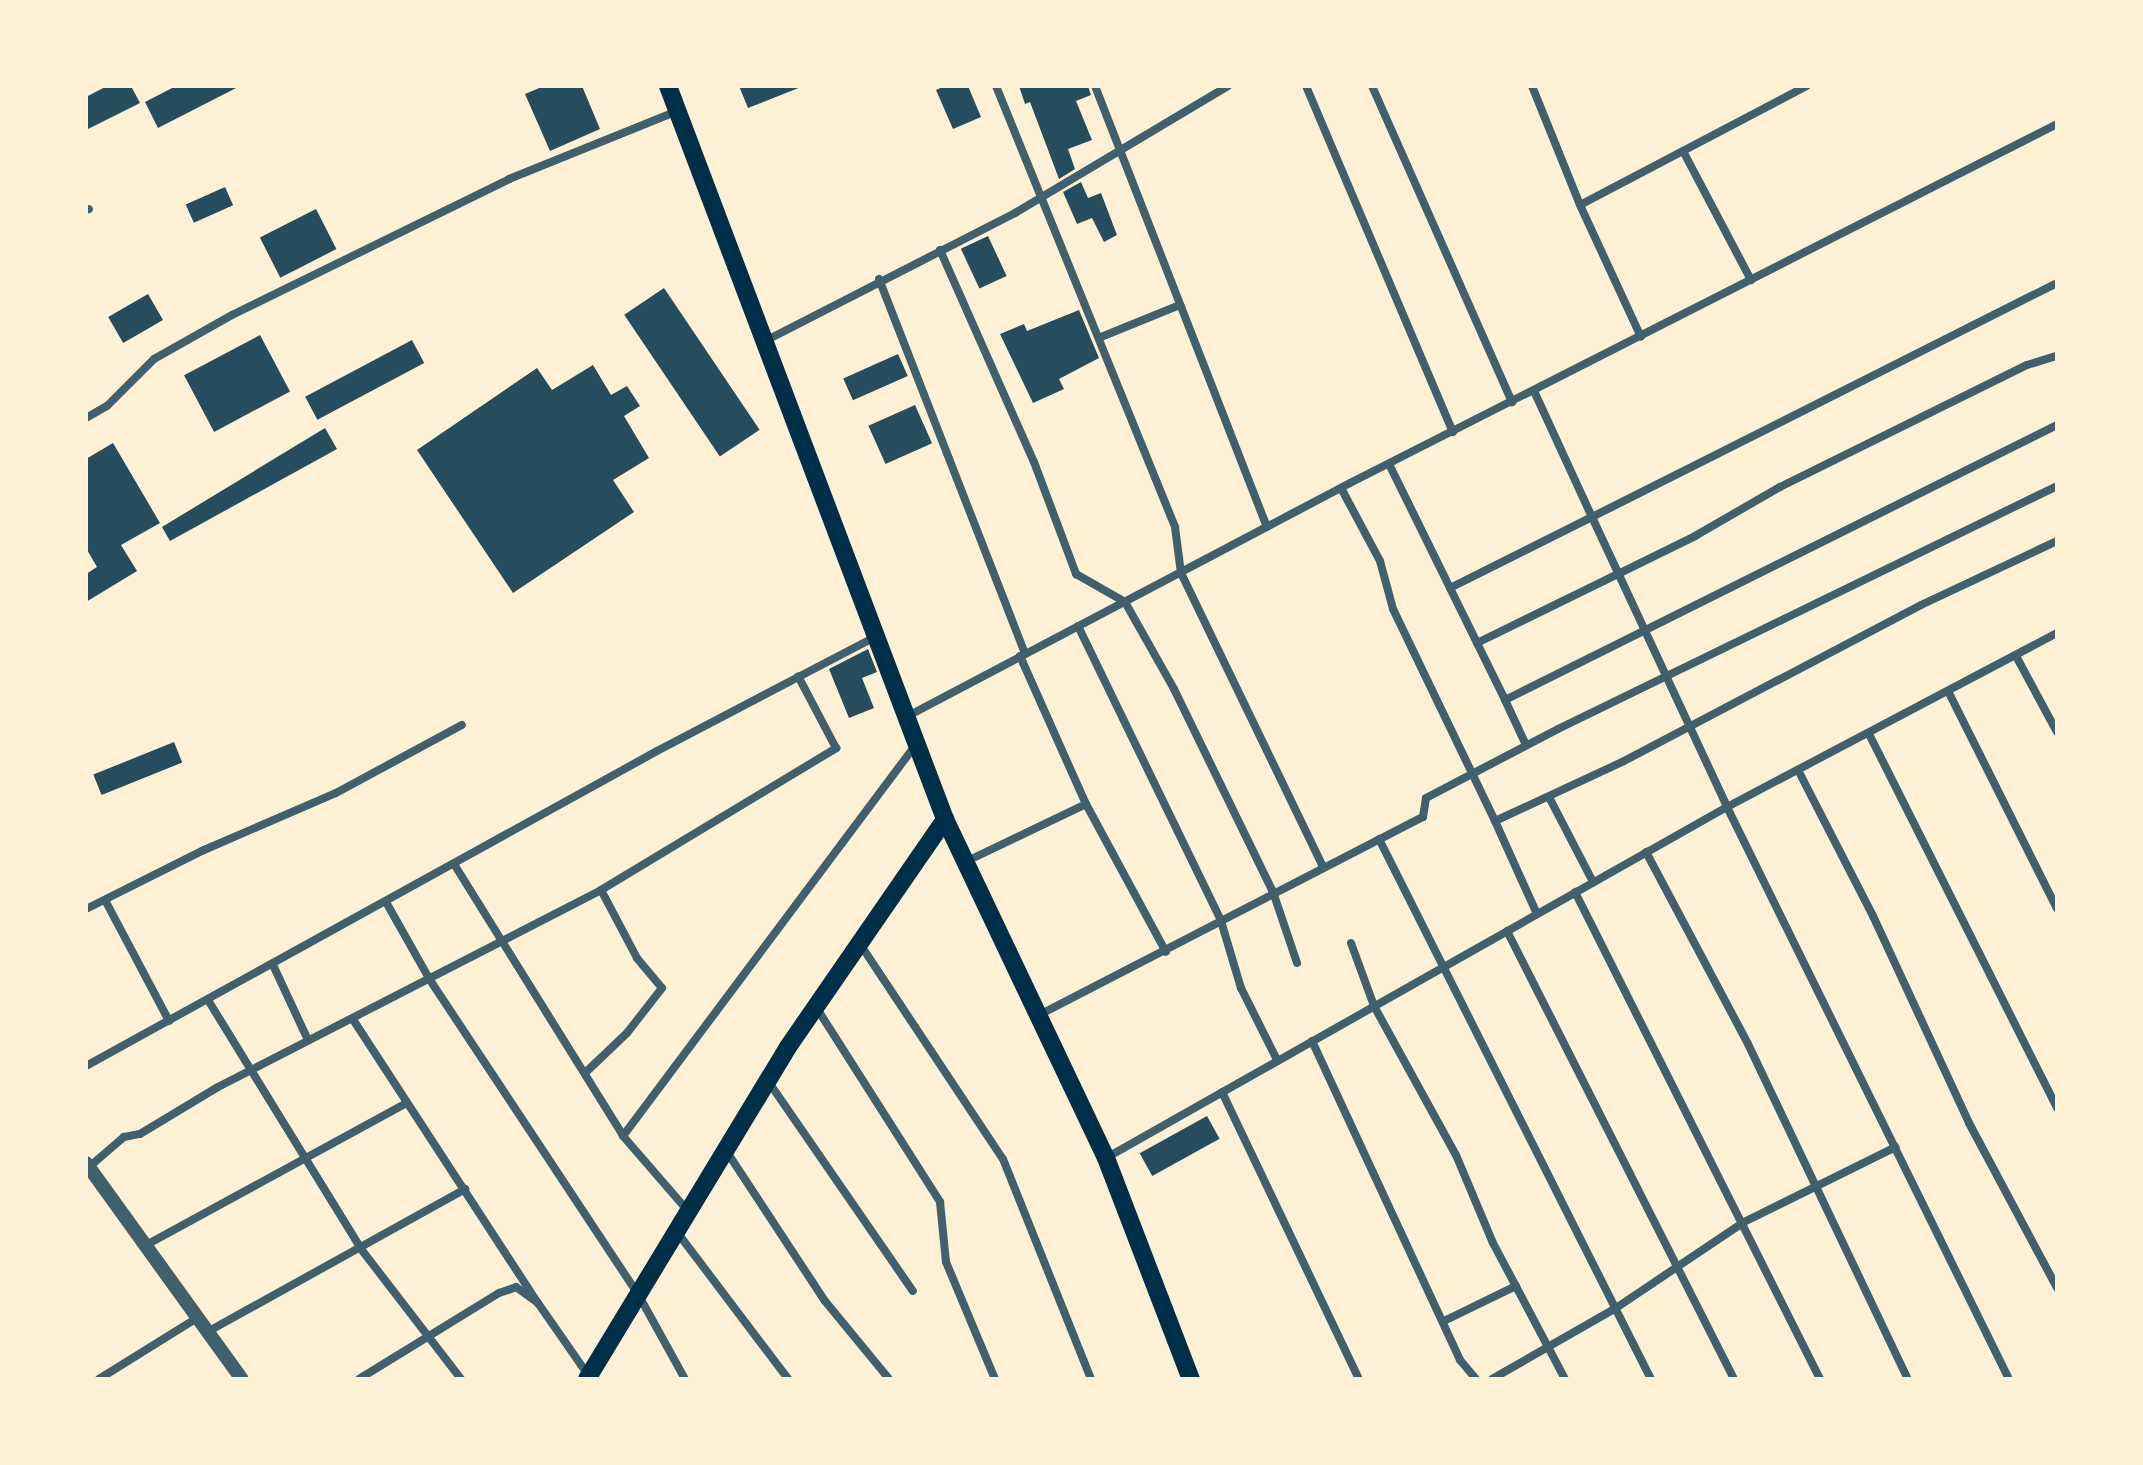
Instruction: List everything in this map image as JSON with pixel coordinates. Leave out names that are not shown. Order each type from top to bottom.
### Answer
[{"type":"main road","points":[[668,86],[945,819],[1106,1158],[1191,1379]]},
{"type":"main road","points":[[588,1378],[768,1080],[945,819]]},
{"type":"street","points":[[996,86],[1101,337],[1175,527],[1181,573],[1323,867]]},
{"type":"street","points":[[1095,86],[1267,527]]},
{"type":"street","points":[[764,341],[1043,197],[1228,86]]},
{"type":"street","points":[[1306,86],[1453,432]]},
{"type":"street","points":[[1372,86],[1512,402]]},
{"type":"street","points":[[1532,86],[1580,205],[1641,337]]},
{"type":"street","points":[[1580,205],[1807,86]]},
{"type":"street","points":[[86,418],[107,406],[154,359],[232,315],[509,179],[677,111]]},
{"type":"street","points":[[906,717],[1341,488],[2057,124]]},
{"type":"street","points":[[1683,151],[1751,280]]},
{"type":"street","points":[[940,250],[1034,462],[1076,574],[1125,602],[1174,689],[1273,892],[1297,963]]},
{"type":"street","points":[[879,279],[1022,655],[1086,804],[1166,952]]},
{"type":"street","points":[[1450,588],[2057,283]]},
{"type":"street","points":[[1101,337],[1180,305]]},
{"type":"street","points":[[1477,643],[2027,365],[2057,356]]},
{"type":"street","points":[[1534,391],[1688,727],[2009,1379]]},
{"type":"street","points":[[1505,700],[1645,633],[2057,425]]},
{"type":"street","points":[[1389,464],[1526,745]]},
{"type":"street","points":[[1038,1016],[1423,817],[1426,798],[1526,745],[2057,486]]},
{"type":"street","points":[[1341,488],[1380,561],[1393,609],[1537,914]]},
{"type":"street","points":[[1495,821],[1549,797],[2057,541]]},
{"type":"street","points":[[1078,626],[1221,921],[1241,988],[1277,1060]]},
{"type":"street","points":[[1106,1158],[1727,807],[1949,693],[2057,633]]},
{"type":"street","points":[[86,1066],[876,636]]},
{"type":"street","points":[[2016,656],[2057,732]]},
{"type":"street","points":[[87,1169],[124,1137],[140,1134],[218,1087],[249,1074],[308,1040],[354,1021],[601,890],[836,748],[798,676]]},
{"type":"street","points":[[1949,693],[2057,909]]},
{"type":"street","points":[[86,909],[336,793],[462,725]]},
{"type":"street","points":[[1869,734],[2057,1108]]},
{"type":"street","points":[[623,1136],[916,743]]},
{"type":"street","points":[[1798,770],[1855,878],[1969,1123],[2057,1288]]},
{"type":"street","points":[[1549,797],[1593,882]]},
{"type":"street","points":[[965,862],[1086,804]]},
{"type":"street","points":[[1379,839],[1651,1379]]},
{"type":"street","points":[[1646,852],[1748,1044],[1813,1189],[1908,1379]]},
{"type":"street","points":[[454,864],[499,942],[623,1136],[689,1211]]},
{"type":"street","points":[[585,1073],[627,1033],[662,988],[637,958],[601,890]]},
{"type":"street","points":[[1575,892],[1744,1222],[1820,1379]]},
{"type":"street","points":[[105,900],[169,1021]]},
{"type":"street","points":[[386,902],[430,980],[638,1294],[685,1379]]},
{"type":"street","points":[[1507,931],[1679,1265],[1734,1379]]},
{"type":"street","points":[[1351,943],[1374,1006],[1456,1155],[1516,1286],[1565,1379]]},
{"type":"street","points":[[859,944],[1003,1159],[1091,1379]]},
{"type":"street","points":[[273,965],[308,1040]]},
{"type":"street","points":[[208,1000],[249,1074],[361,1249],[461,1379]]},
{"type":"street","points":[[816,1007],[940,1202],[946,1262],[995,1379]]},
{"type":"street","points":[[354,1021],[405,1104],[465,1189],[588,1378]]},
{"type":"street","points":[[1312,1041],[1312,1051],[1446,1320],[1460,1360],[1476,1379]]},
{"type":"street","points":[[768,1080],[913,1291]]},
{"type":"street","points":[[1222,1092],[1359,1379]]},
{"type":"street","points":[[148,1244],[405,1104]]},
{"type":"street","points":[[1492,1379],[1616,1308],[1744,1222],[1896,1147]]},
{"type":"street","points":[[726,1150],[825,1301],[889,1379]]},
{"type":"street","points":[[87,1169],[148,1244],[242,1379]]},
{"type":"street","points":[[87,1169],[232,1379]]},
{"type":"street","points":[[209,1331],[465,1189]]},
{"type":"street","points":[[676,1232],[788,1379]]},
{"type":"street","points":[[1446,1320],[1516,1286]]},
{"type":"street","points":[[359,1379],[427,1336],[516,1287],[538,1303]]},
{"type":"street","points":[[99,1379],[192,1321]]},
{"type":"building","points":[[107,86],[131,86],[140,103],[86,130],[86,97]]},
{"type":"building","points":[[176,86],[240,86],[158,128],[145,102]]},
{"type":"building","points":[[544,86],[582,86],[600,129],[550,151],[525,94]]},
{"type":"building","points":[[739,86],[800,86],[801,87],[748,108]]},
{"type":"building","points":[[945,86],[968,86],[981,117],[953,129],[936,90]]},
{"type":"building","points":[[1019,86],[1088,86],[1091,95],[1076,101],[1092,140],[1068,149],[1075,169],[1059,179],[1030,102],[1025,104]]},
{"type":"building","points":[[1081,182],[1088,198],[1101,193],[1117,235],[1104,242],[1092,218],[1077,224],[1063,192]]},
{"type":"building","points":[[225,187],[233,205],[194,223],[186,204]]},
{"type":"building","points":[[316,209],[336,249],[280,278],[260,238]]},
{"type":"building","points":[[988,236],[1007,276],[979,289],[961,249]]},
{"type":"building","points":[[664,288],[760,430],[720,457],[624,315]]},
{"type":"building","points":[[148,294],[163,320],[123,343],[108,317]]},
{"type":"building","points":[[1079,310],[1099,358],[1059,379],[1064,389],[1033,403],[1000,334],[1024,324],[1027,331]]},
{"type":"building","points":[[260,335],[290,392],[214,432],[184,375]]},
{"type":"building","points":[[412,340],[424,363],[317,420],[305,397]]},
{"type":"building","points":[[898,354],[908,376],[853,400],[843,378]]},
{"type":"building","points":[[593,365],[611,395],[627,386],[640,406],[624,416],[649,458],[613,480],[634,512],[513,593],[417,450],[537,368],[552,390]]},
{"type":"building","points":[[915,405],[932,443],[885,464],[868,426]]},
{"type":"building","points":[[325,428],[337,449],[170,541],[162,527]]},
{"type":"building","points":[[113,443],[160,523],[121,545],[137,571],[86,602],[86,574],[97,567],[86,548],[86,459]]},
{"type":"building","points":[[868,649],[877,672],[862,678],[874,708],[849,718],[829,669]]},
{"type":"building","points":[[174,742],[182,762],[102,795],[93,775]]},
{"type":"building","points":[[1207,1116],[1220,1139],[1152,1176],[1140,1153]]}]
